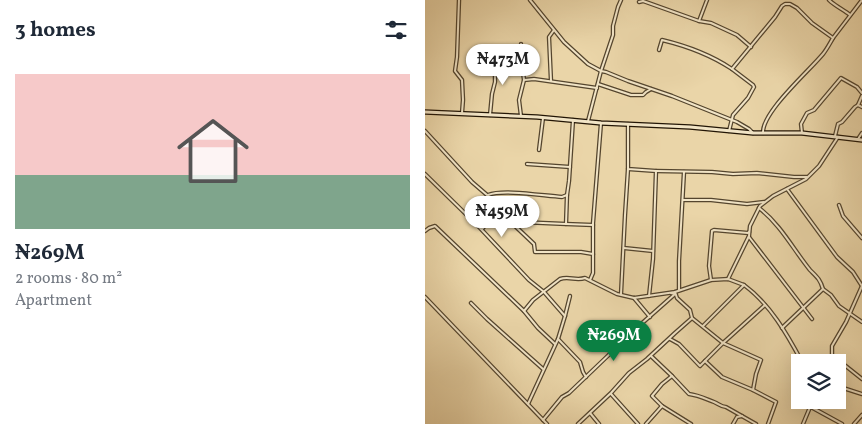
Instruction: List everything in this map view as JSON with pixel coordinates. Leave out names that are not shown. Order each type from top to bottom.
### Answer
[{"type":"street","points":[[459,0],[455,71],[462,80],[462,114]]},
{"type":"street","points":[[530,0],[564,42],[588,64],[601,71],[732,120],[753,133]]},
{"type":"street","points":[[588,121],[621,0]]},
{"type":"street","points":[[699,21],[707,0]]},
{"type":"street","points":[[829,0],[851,15]]},
{"type":"street","points":[[763,133],[762,130],[769,114],[823,54],[862,0]]},
{"type":"street","points":[[639,2],[643,1],[699,21],[711,23],[737,35],[751,47]]},
{"type":"street","points":[[732,69],[785,4],[790,4],[797,8],[811,23],[833,38]]},
{"type":"street","points":[[551,81],[549,37],[554,29]]},
{"type":"street","points":[[659,50],[662,40],[712,56],[753,85],[754,87],[748,98],[739,110],[735,112],[729,130]]},
{"type":"street","points":[[521,44],[524,80],[519,100],[521,116]]},
{"type":"street","points":[[490,114],[495,82],[495,67],[504,55]]},
{"type":"street","points":[[524,80],[534,78],[598,86],[631,95],[643,95],[651,89]]},
{"type":"street","points":[[728,279],[749,236],[759,208],[764,202],[806,179],[819,166],[837,137],[838,124],[858,105],[862,94],[857,87],[841,78],[813,110],[807,113],[801,124],[802,133]]},
{"type":"street","points":[[858,105],[862,107]]},
{"type":"street","points":[[425,112],[543,117],[601,123],[690,127],[753,133],[802,133],[860,140],[862,133]]},
{"type":"street","points":[[539,150],[543,117]]},
{"type":"street","points":[[566,224],[573,120]]},
{"type":"street","points":[[590,280],[593,273],[593,226],[601,123]]},
{"type":"street","points":[[621,295],[628,170],[628,124]]},
{"type":"street","points":[[425,131],[472,182],[534,244],[535,252],[581,252],[593,254]]},
{"type":"street","points":[[527,164],[570,167]]},
{"type":"street","points":[[628,170],[807,176]]},
{"type":"street","points":[[649,296],[656,170]]},
{"type":"street","points":[[679,290],[684,171]]},
{"type":"street","points":[[425,174],[482,229],[565,316]]},
{"type":"street","points":[[786,189],[837,257],[853,272],[862,286],[846,322],[832,346],[832,354]]},
{"type":"street","points":[[487,195],[493,193],[562,197],[567,195]]},
{"type":"street","points":[[683,200],[711,200],[747,204],[764,202]]},
{"type":"street","points":[[839,205],[843,216],[862,238]]},
{"type":"street","points":[[482,229],[500,208]]},
{"type":"street","points":[[759,208],[783,232],[820,280],[823,289],[831,295],[839,306],[862,322]]},
{"type":"street","points":[[513,224],[520,222],[593,226]]},
{"type":"street","points":[[425,231],[435,226],[524,311],[555,344]]},
{"type":"street","points":[[711,280],[709,266],[712,231],[749,232]]},
{"type":"street","points":[[749,236],[812,319]]},
{"type":"street","points":[[624,248],[653,251]]},
{"type":"street","points":[[524,311],[533,300],[565,277],[579,280],[585,278],[621,295],[634,298],[675,293]]},
{"type":"street","points":[[543,420],[562,397],[569,393],[675,293],[711,280],[728,279],[744,284],[765,305],[782,328],[797,354]]},
{"type":"street","points":[[703,326],[744,284]]},
{"type":"street","points":[[782,328],[823,289]]},
{"type":"street","points":[[675,293],[677,298],[690,310],[692,318],[723,343],[761,360],[753,390]]},
{"type":"street","points":[[528,404],[558,339],[569,296]]},
{"type":"street","points":[[425,297],[547,424]]},
{"type":"street","points":[[634,298],[650,317]]},
{"type":"street","points":[[471,303],[543,369]]},
{"type":"street","points":[[669,338],[679,344],[700,366],[765,305]]},
{"type":"street","points":[[578,424],[629,373],[651,356],[692,318]]},
{"type":"street","points":[[558,339],[580,362],[583,372],[587,376]]},
{"type":"street","points":[[651,356],[689,394],[726,407],[756,424]]},
{"type":"street","points":[[705,361],[722,377],[776,402],[768,424]]},
{"type":"street","points":[[846,367],[862,378]]},
{"type":"street","points":[[673,376],[662,384],[653,396],[661,406],[691,424]]},
{"type":"street","points":[[846,389],[862,394]]},
{"type":"street","points":[[611,393],[638,424]]},
{"type":"street","points":[[646,424],[661,406]]},
{"type":"street","points":[[803,424],[810,409]]},
{"type":"street","points":[[815,409],[842,424]]},
{"type":"street","points":[[589,413],[599,424]]},
{"type":"street","points":[[854,424],[862,415]]},
{"type":"street","points":[[733,424],[737,417],[742,416]]}]
